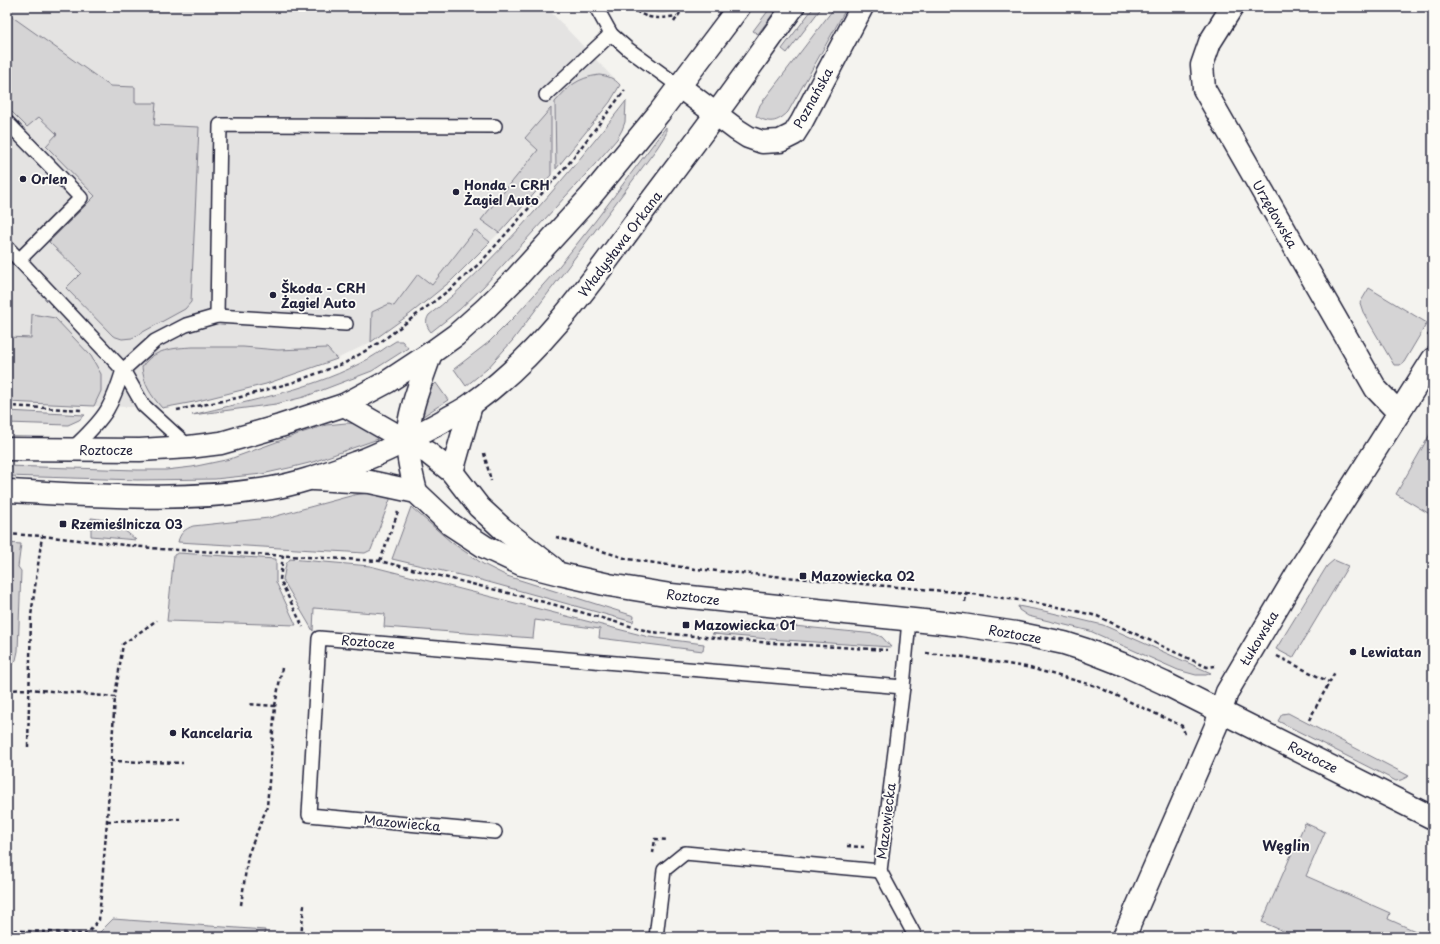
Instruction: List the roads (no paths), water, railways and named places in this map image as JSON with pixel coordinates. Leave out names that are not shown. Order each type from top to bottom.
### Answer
[{"type":"street","points":[[313,479],[370,482],[416,492],[409,462],[407,441],[409,419],[414,400],[431,353],[456,335],[473,320],[517,277],[590,196],[680,87],[739,7]]},
{"type":"street","name":"Władysława Orkana","points":[[407,441],[471,405],[516,366],[546,337],[573,305],[716,115],[793,7]]},
{"type":"street","name":"Poznańska","points":[[680,87],[716,115],[748,137],[762,142],[780,141],[794,134],[801,123],[862,7]]},
{"type":"street","name":"Urzędowska","points":[[1232,7],[1210,42],[1202,65],[1204,89],[1376,389],[1399,413]]},
{"type":"street","name":"Roztocze","points":[[7,448],[140,450],[189,447],[221,443],[280,426],[344,404],[387,382],[431,353]]},
{"type":"street","name":"Łukowska","points":[[1124,937],[1216,726],[1227,692],[1298,572],[1432,361]]},
{"type":"street","name":"Roztocze","points":[[344,404],[428,453],[452,472],[484,512],[560,574]]},
{"type":"street","points":[[452,472],[471,405]]},
{"type":"street","points":[[7,491],[163,498],[220,495],[273,488],[313,479],[382,453],[407,441]]},
{"type":"street","name":"Roztocze","points":[[416,492],[450,524],[485,548],[521,564],[560,574],[609,585],[678,596],[962,625],[1016,633],[1064,643],[1086,650],[1147,675],[1433,818]]},
{"type":"lane","points":[[596,7],[611,34],[628,49],[680,87]]},
{"type":"lane","points":[[546,95],[611,34]]},
{"type":"lane","points":[[7,122],[81,198],[19,260]]},
{"type":"lane","points":[[217,316],[220,125],[495,126]]},
{"type":"lane","points":[[7,247],[123,370],[143,405],[189,447]]},
{"type":"lane","points":[[71,450],[95,426],[106,411],[114,395],[123,370],[155,342],[186,325],[217,316],[346,324]]},
{"type":"lane","name":"Mazowiecka","points":[[656,937],[664,870],[685,853],[880,871],[903,687],[909,620]]},
{"type":"lane","name":"Roztocze","points":[[308,815],[319,638],[903,687]]},
{"type":"lane","name":"Mazowiecka","points":[[308,815],[495,832]]},
{"type":"lane","points":[[880,871],[914,934],[913,937]]},
{"type":"place","name":"Orlen","points":[[23,179]]},
{"type":"place","name":"Honda - CRH Żagiel Auto","points":[[456,192]]},
{"type":"place","name":"Škoda - CRH Żagiel Auto","points":[[273,295]]},
{"type":"place","name":"Rzemieślnicza 03","points":[[63,524]]},
{"type":"place","name":"Mazowiecka 02","points":[[803,576]]},
{"type":"place","name":"Mazowiecka 01","points":[[686,625]]},
{"type":"place","name":"Lewiatan","points":[[1353,652]]},
{"type":"place","name":"Kancelaria","points":[[173,733]]},
{"type":"district","name":"Węglin","points":[[1286,846]]}]
